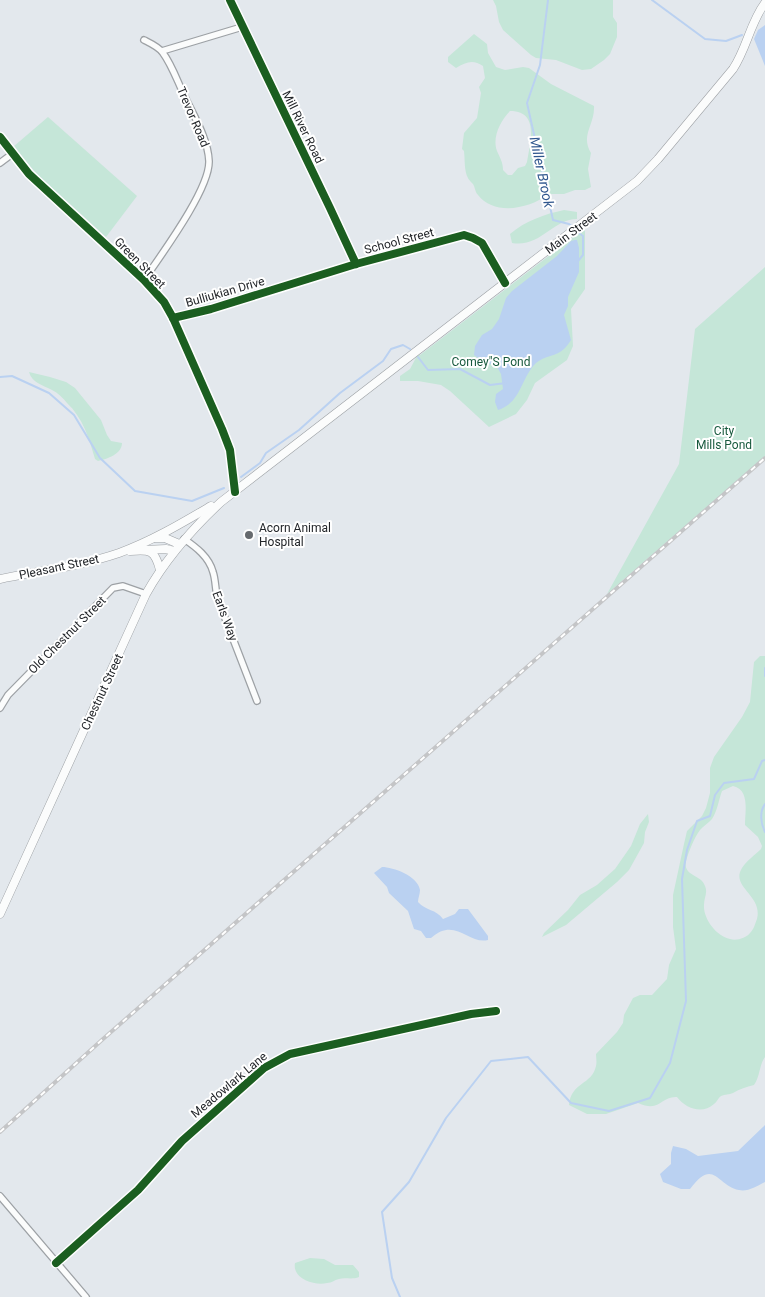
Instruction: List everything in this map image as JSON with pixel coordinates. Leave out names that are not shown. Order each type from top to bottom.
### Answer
[{"type":"main road","name":"Main Street","points":[[235,492],[632,186],[647,172],[706,103],[738,62],[754,23],[765,3]]},
{"type":"main road","name":"Chestnut Street","points":[[0,914],[146,594],[160,570],[179,544],[221,502],[235,492]]},
{"type":"main road","name":"Pleasant Street","points":[[0,579],[91,561],[118,553],[154,538],[221,502]]},
{"type":"main road","points":[[154,538],[165,538],[179,544]]},
{"type":"main road","name":"Pleasant Street","points":[[118,553],[179,544]]},
{"type":"main road","points":[[142,550],[156,556],[160,570]]},
{"type":"street","name":"Mill River Road","points":[[230,0],[356,264]]},
{"type":"street","points":[[144,40],[162,51],[242,27]]},
{"type":"street","name":"Trevor Road","points":[[144,280],[197,198],[209,166],[207,147],[196,119],[162,51]]},
{"type":"street","name":"Green Street","points":[[0,137],[29,174],[144,280],[164,302],[173,318],[230,450],[235,492]]},
{"type":"street","points":[[0,163],[12,154]]},
{"type":"street","name":"School Street","points":[[282,286],[464,235],[482,243],[505,283]]},
{"type":"street","name":"Bulliukian Drive","points":[[173,318],[282,286]]},
{"type":"street","name":"Earls Way","points":[[179,544],[196,547],[207,558],[214,572],[215,590],[257,701]]},
{"type":"street","name":"Old Chestnut Street","points":[[0,708],[12,691],[113,588],[123,586],[146,594]]},
{"type":"street","name":"Meadowlark Lane","points":[[56,1262],[144,1184],[182,1141],[264,1068],[275,1061],[290,1054],[462,1016],[496,1011]]},
{"type":"street","points":[[0,1196],[86,1297]]},
{"type":"green space","points":[[493,0],[613,0],[613,17],[617,23],[617,37],[610,54],[591,69],[582,70],[556,60],[536,58],[503,30]]},
{"type":"green space","points":[[474,34],[487,44],[488,53],[496,67],[505,70],[529,68],[551,84],[594,106],[594,113],[587,135],[588,147],[591,153],[588,169],[591,187],[564,194],[548,194],[532,203],[512,208],[493,206],[485,202],[477,194],[473,184],[468,179],[464,151],[462,149],[464,133],[477,118],[481,93],[479,87],[485,78],[483,66],[470,62],[456,68],[448,62],[448,57]],"holes":[[[510,111],[519,112],[526,116],[531,129],[527,162],[525,166],[518,168],[512,175],[508,175],[503,170],[497,151],[496,135],[500,125]]]},
{"type":"green space","points":[[48,117],[137,196],[106,237],[37,174],[13,147]]},
{"type":"green space","points":[[564,210],[577,212],[577,219],[561,223],[539,238],[531,241],[512,243],[510,234],[522,225]]},
{"type":"green space","name":"Comey\"S Pond","points":[[585,228],[585,289],[571,309],[573,346],[567,360],[535,383],[527,400],[516,414],[489,427],[441,385],[418,381],[400,381],[400,376],[410,369],[418,354],[420,355]]},
{"type":"green space","name":"City Mills Pond","points":[[765,267],[765,456],[607,594],[679,464],[695,329]]},
{"type":"green space","points":[[29,372],[66,382],[75,388],[101,420],[111,441],[122,443],[120,450],[106,459],[98,461],[95,459],[85,429],[73,409],[62,397],[35,381]]},
{"type":"green space","points":[[760,656],[765,656],[765,1057],[754,1085],[721,1096],[714,1104],[704,1109],[694,1109],[684,1104],[677,1097],[671,1097],[656,1105],[646,1106],[638,1103],[606,1114],[587,1114],[569,1105],[577,1088],[594,1072],[596,1054],[623,1023],[624,1015],[633,998],[640,995],[652,995],[667,979],[669,965],[676,949],[673,927],[673,895],[687,831],[702,816],[706,808],[710,793],[710,768],[714,757],[742,717],[750,702],[754,662]],"holes":[[[733,786],[738,788],[744,796],[746,808],[745,825],[758,837],[762,846],[744,865],[739,875],[740,881],[756,904],[758,911],[757,919],[748,935],[736,940],[725,937],[711,926],[704,910],[705,886],[700,879],[687,870],[686,861],[700,830],[714,816],[722,791]]]},
{"type":"green space","points":[[648,814],[649,822],[645,832],[644,843],[629,870],[566,925],[542,937],[580,895],[597,885],[615,869],[631,846],[640,824]]},
{"type":"green space","points":[[310,1258],[324,1259],[335,1265],[353,1265],[359,1272],[359,1277],[341,1278],[322,1284],[305,1280],[297,1273],[295,1263]]},
{"type":"water","points":[[765,25],[765,66],[754,39],[758,30]]},
{"type":"water","points":[[577,240],[579,272],[568,297],[568,306],[564,315],[571,340],[561,351],[536,363],[512,402],[498,410],[495,402],[496,394],[503,389],[501,374],[496,365],[485,363],[474,355],[475,346],[482,335],[492,329],[499,319],[506,298],[512,291],[557,256],[571,241]]},
{"type":"water","points":[[382,867],[404,873],[415,880],[420,890],[418,902],[437,913],[443,919],[455,914],[459,909],[468,909],[488,936],[488,940],[474,939],[455,930],[447,930],[431,938],[426,938],[421,931],[414,929],[408,911],[389,893],[387,887],[374,873]]},
{"type":"water","points":[[765,1125],[765,1182],[746,1190],[739,1190],[710,1174],[698,1180],[690,1189],[681,1189],[663,1182],[660,1174],[671,1164],[673,1146],[686,1149],[698,1156],[738,1151]]},
{"type":"waterway","name":"Miller Brook","points":[[548,0],[540,65],[527,103],[553,220],[569,224],[573,227]]},
{"type":"waterway","points":[[652,0],[705,39],[726,41],[742,35]]},
{"type":"waterway","name":"Miller Brook","points":[[576,231],[583,236],[583,255],[578,261]]},
{"type":"waterway","name":"Miller Brook","points":[[241,477],[260,463],[266,453],[299,430],[340,393],[383,361],[391,349],[403,345],[410,349]]},
{"type":"waterway","name":"Miller Brook","points":[[418,357],[428,370],[460,369],[490,385],[506,383]]},
{"type":"waterway","name":"Miller Brook","points":[[0,377],[12,376],[49,393],[74,415],[100,458],[135,491],[192,501],[224,488]]},
{"type":"waterway","points":[[765,668],[765,676]]},
{"type":"waterway","points":[[400,1297],[392,1278],[382,1212],[409,1182],[446,1118],[491,1061],[528,1057],[571,1103],[609,1111],[650,1098],[670,1063],[686,1001],[682,879],[687,850],[697,821],[710,816],[715,795],[724,783],[754,779],[762,761],[765,760]]},
{"type":"waterway","points":[[765,804],[761,818],[765,832]]},
{"type":"railway","points":[[0,1132],[103,1039],[765,458]]},
{"type":"cycle path","points":[[230,0],[356,264]]},
{"type":"cycle path","points":[[0,137],[29,174],[144,280],[164,302],[173,318],[230,450],[235,492]]},
{"type":"cycle path","points":[[173,318],[211,309],[356,264],[464,235],[482,243],[505,283]]},
{"type":"cycle path","points":[[56,1263],[138,1190],[182,1141],[264,1068],[290,1054],[471,1014],[496,1011]]},
{"type":"place","name":"Acorn Animal Hospital","points":[[249,535]]}]
